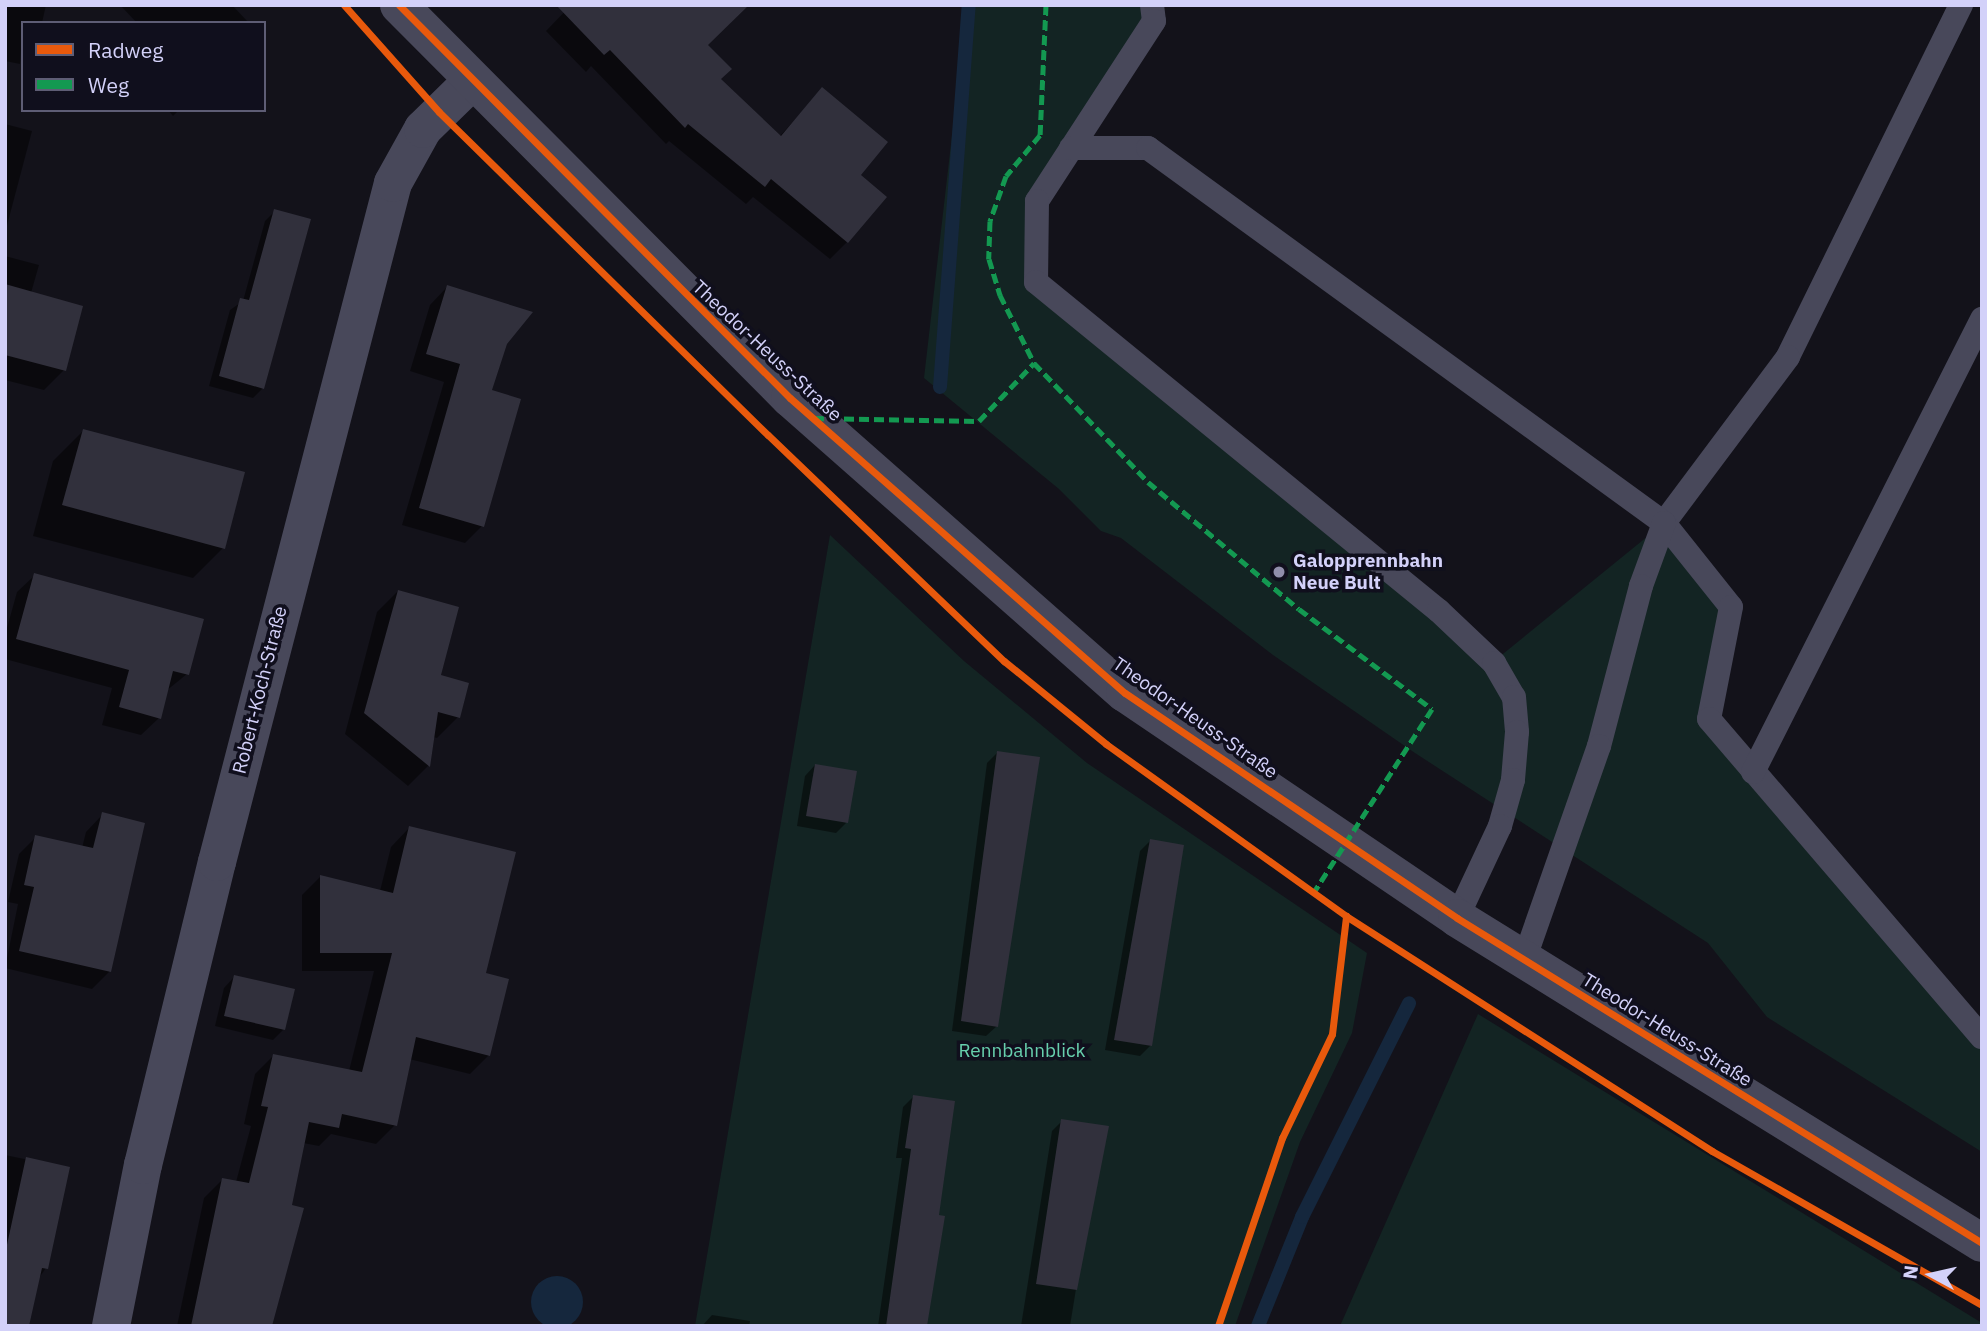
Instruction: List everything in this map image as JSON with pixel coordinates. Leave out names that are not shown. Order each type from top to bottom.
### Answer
[{"type":"street","name":"Theodor-Heuss-Straße","points":[[406,8],[471,82],[790,398],[1125,693],[1457,918],[1982,1243]]},
{"type":"street","name":"Robert-Koch-Straße","points":[[111,1326],[143,1165],[220,849],[393,183],[423,129],[471,82]]},
{"type":"lane","points":[[1152,5],[1154,20],[1037,201],[1036,282],[1439,611],[1494,663],[1514,696],[1517,732],[1513,780],[1500,826],[1457,918]]},
{"type":"lane","points":[[1524,960],[1599,746],[1641,586],[1664,523],[1788,357],[1961,5]]},
{"type":"lane","points":[[1071,148],[1149,148],[1664,523],[1731,607],[1709,719],[1982,1037]]},
{"type":"lane","points":[[1753,772],[1982,319]]},
{"type":"green space","name":"Galopprennbahn Neue Bult","points":[[967,5],[1152,5],[1037,201],[1036,282],[1493,662],[1664,523],[1731,607],[1709,719],[1982,1037],[1982,1152],[1767,1017],[1708,943],[1415,753],[1273,655],[1121,538],[1101,531],[1059,489],[924,378]]},
{"type":"green space","name":"Rennbahnblick","points":[[830,535],[964,661],[1087,763],[1367,953],[1352,1033],[1300,1142],[1235,1326],[695,1326]]},
{"type":"green space","points":[[1478,1014],[1982,1323],[1982,1326],[1340,1326]]},
{"type":"water","points":[[557,1276],[567,1278],[575,1284],[581,1292],[581,1312],[575,1320],[567,1326],[557,1328],[547,1326],[539,1320],[533,1312],[531,1302],[533,1292],[539,1284],[547,1278]]},
{"type":"building","points":[[556,5],[749,5],[708,45],[732,69],[721,79],[781,136],[822,87],[888,142],[861,175],[887,197],[848,243],[771,179],[765,187],[688,124],[685,128],[610,50],[604,55]]},
{"type":"building","points":[[274,209],[311,219],[264,389],[219,376],[240,298],[249,300]]},
{"type":"building","points":[[5,284],[83,306],[66,371],[5,355]]},
{"type":"building","points":[[447,285],[533,312],[507,344],[492,390],[521,399],[484,527],[419,508],[460,364],[426,354]]},
{"type":"building","points":[[83,429],[245,472],[225,549],[62,505]]},
{"type":"building","points":[[34,573],[204,619],[189,675],[173,671],[161,719],[119,707],[129,670],[16,639]]},
{"type":"building","points":[[398,590],[459,607],[441,675],[469,683],[460,718],[438,712],[430,767],[364,713]]},
{"type":"building","points":[[997,751],[1040,757],[998,1027],[961,1021]]},
{"type":"building","points":[[815,764],[857,771],[848,823],[806,816]]},
{"type":"building","points":[[102,812],[145,823],[111,972],[19,951],[34,887],[24,885],[35,835],[93,848]]},
{"type":"building","points":[[409,826],[516,852],[486,973],[509,979],[490,1056],[416,1037],[397,1126],[342,1114],[339,1128],[309,1122],[292,1205],[304,1208],[272,1326],[191,1326],[222,1178],[249,1183],[268,1107],[261,1106],[273,1054],[362,1072],[392,953],[320,953],[320,875],[393,893]]},
{"type":"building","points":[[1150,839],[1184,845],[1152,1046],[1114,1040]]},
{"type":"building","points":[[234,975],[295,989],[285,1030],[224,1016]]},
{"type":"building","points":[[913,1095],[955,1101],[939,1215],[945,1216],[927,1326],[886,1326],[911,1149],[905,1148]]},
{"type":"building","points":[[1061,1119],[1109,1126],[1077,1290],[1036,1284]]},
{"type":"building","points":[[26,1157],[70,1167],[48,1269],[42,1268],[29,1326],[5,1326],[5,1254]]},
{"type":"waterway","points":[[940,387],[969,5]]},
{"type":"waterway","points":[[1258,1326],[1302,1217],[1409,1003]]},
{"type":"marked path","points":[[1046,5],[1040,135],[1006,176],[990,221],[989,259],[1000,295],[1034,363],[1148,482],[1299,609],[1432,709],[1313,894]]},
{"type":"marked path","points":[[814,418],[979,421],[1034,363]]},
{"type":"cycle path","points":[[344,5],[439,112],[768,435],[1004,661],[1106,744],[1346,916],[1712,1151],[1982,1305]]},
{"type":"cycle path","points":[[399,5],[790,398],[1125,693],[1457,918],[1982,1243]]},
{"type":"cycle path","points":[[1218,1326],[1282,1138],[1332,1034],[1346,916]]},
{"type":"place","name":"Galopprennbahn Neue Bult","points":[[1279,572]]}]
